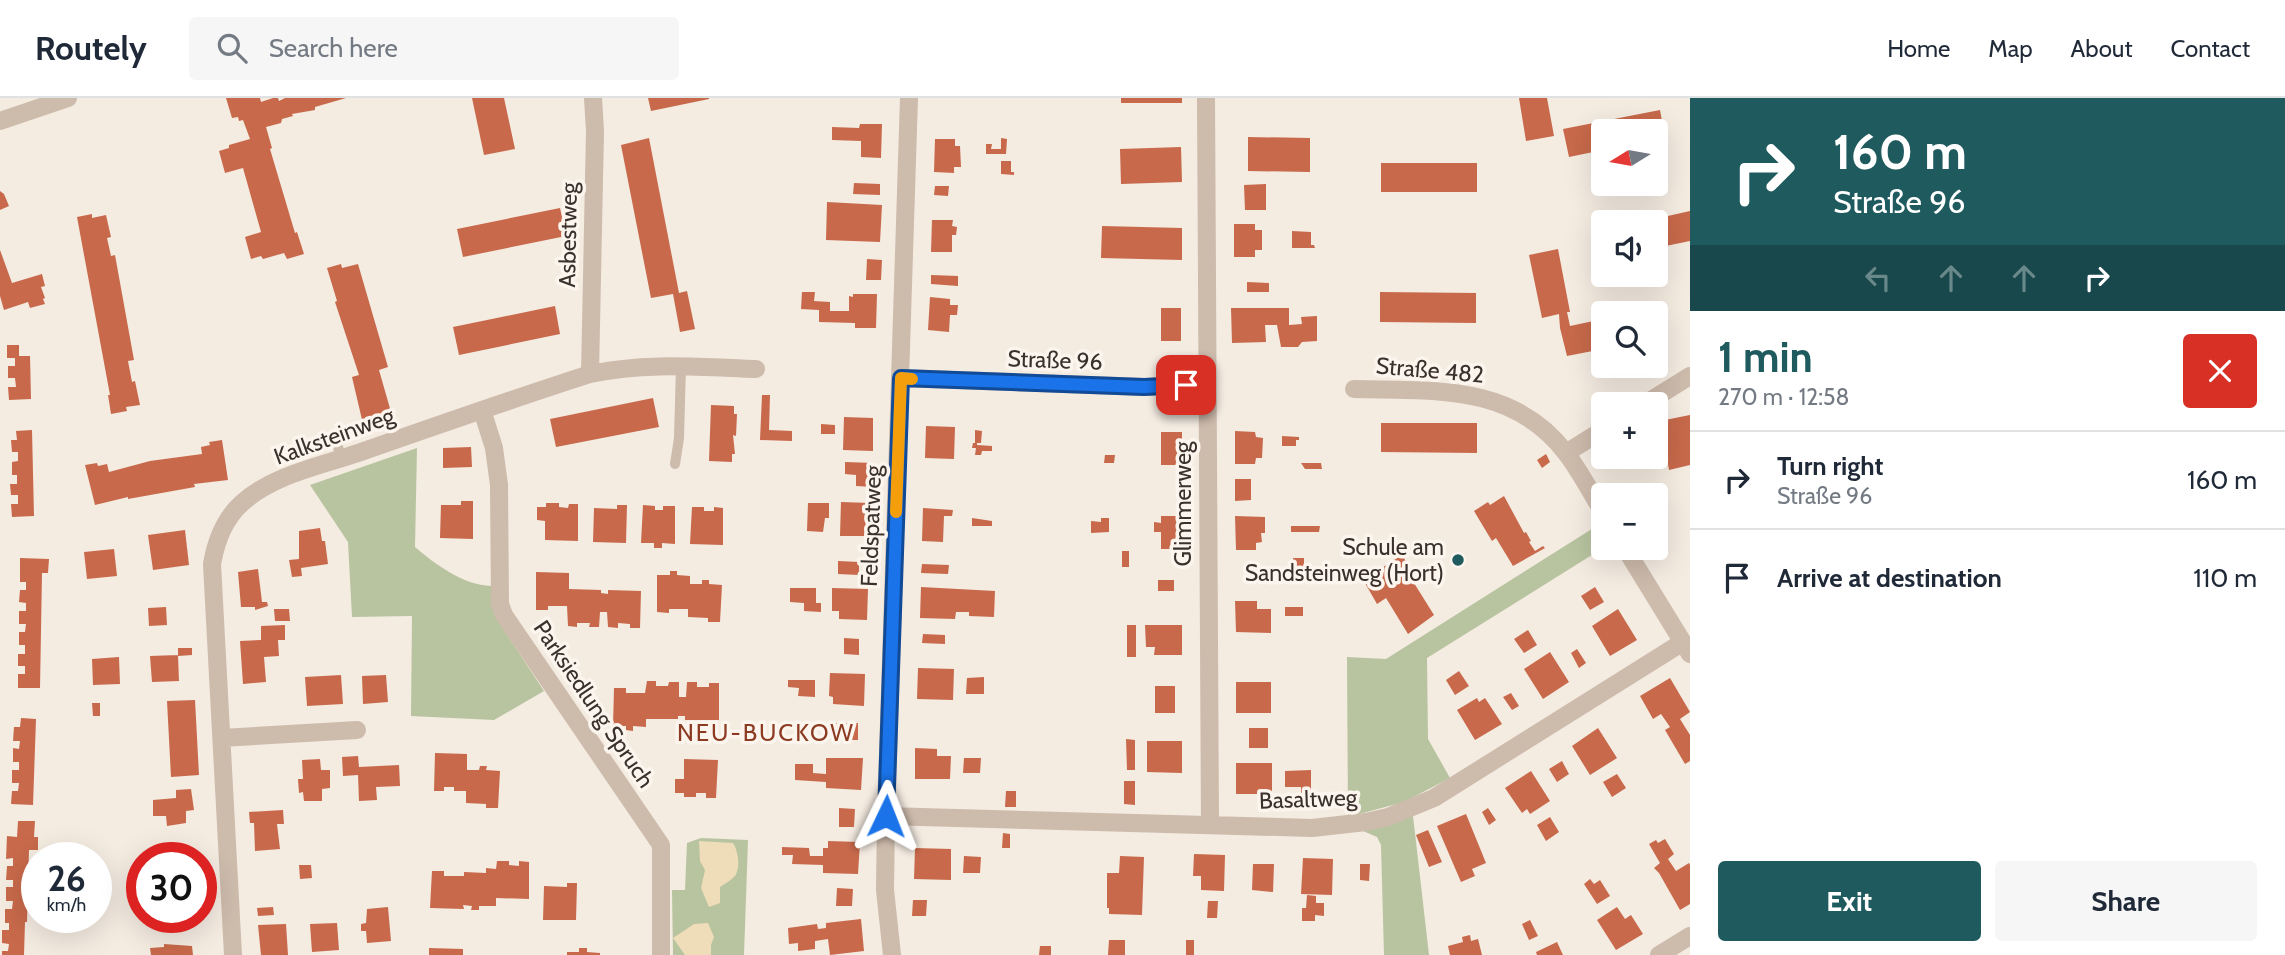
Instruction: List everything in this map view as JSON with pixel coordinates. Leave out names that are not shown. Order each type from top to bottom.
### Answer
[{"type":"street","points":[[0,121],[68,98]]},
{"type":"street","name":"Asbestweg","points":[[590,374],[595,131],[593,98]]},
{"type":"street","name":"Feldspatweg","points":[[892,955],[886,901],[886,816],[909,98]]},
{"type":"street","name":"Glimmerweg","points":[[1206,98],[1210,825]]},
{"type":"street","name":"Kalksteinweg","points":[[233,955],[212,564],[215,544],[240,504],[259,490],[341,459],[590,374],[614,369],[681,366],[756,369]]},
{"type":"street","points":[[1664,392],[1690,376]]},
{"type":"street","name":"Straße 96","points":[[901,378],[1144,387],[1207,383]]},
{"type":"street","name":"Straße 482","points":[[1354,389],[1453,392],[1493,400],[1530,418],[1566,453],[1591,493]]},
{"type":"street","name":"Parksiedlung Spruch","points":[[482,410],[494,449],[498,475],[500,604],[504,615],[661,845],[661,955]]},
{"type":"street","points":[[1566,453],[1591,437]]},
{"type":"street","points":[[1632,560],[1686,648]]},
{"type":"street","name":"Basaltweg","points":[[886,816],[1312,828],[1377,820],[1413,807],[1455,785],[1686,648]]},
{"type":"street","points":[[222,738],[357,730]]},
{"type":"street","points":[[1659,955],[1690,936]]},
{"type":"lane","points":[[675,464],[679,438],[681,366]]},
{"type":"lane","points":[[335,439],[341,459]]},
{"type":"green space","points":[[417,448],[415,547],[440,567],[460,578],[491,586],[496,618],[544,691],[494,720],[411,716],[412,616],[352,617],[348,542],[310,485]]},
{"type":"green space","points":[[1591,530],[1591,556],[1427,658],[1428,739],[1450,778],[1404,802],[1348,817],[1347,657],[1386,659]]},
{"type":"green space","points":[[1413,816],[1429,955],[1384,955],[1381,845],[1377,837],[1363,831]]},
{"type":"green space","points":[[701,838],[748,840],[744,955],[673,955],[672,890],[685,890],[687,843]]},
{"type":"sand","points":[[699,841],[733,843],[737,854],[738,868],[735,876],[720,887],[720,903],[709,907],[701,888],[705,870],[700,861]]},
{"type":"sand","points":[[708,923],[714,937],[711,955],[685,955],[673,938],[694,924]]},
{"type":"building","points":[[226,98],[260,98],[261,102],[273,98],[278,98],[279,101],[285,98],[346,98],[315,107],[315,110],[292,114],[293,116],[282,119],[281,123],[266,127],[295,233],[297,232],[304,254],[287,259],[284,253],[263,259],[261,256],[251,259],[245,237],[261,232],[243,168],[225,173],[219,151],[250,139],[243,120],[232,118]]},
{"type":"building","points":[[472,98],[504,98],[515,149],[484,155]]},
{"type":"building","points":[[648,98],[709,98],[709,99],[651,111]]},
{"type":"building","points":[[1121,98],[1182,98],[1182,103],[1121,103]]},
{"type":"building","points":[[1519,98],[1547,98],[1554,136],[1526,141]]},
{"type":"building","points":[[1660,110],[1662,119],[1614,119]]},
{"type":"building","points":[[860,124],[882,124],[881,158],[861,157],[861,141],[832,140],[832,127],[859,128]]},
{"type":"building","points":[[1591,124],[1591,152],[1569,157],[1563,129]]},
{"type":"building","points":[[1248,137],[1310,138],[1310,172],[1248,171]]},
{"type":"building","points":[[649,138],[679,293],[687,291],[695,329],[680,332],[673,294],[651,298],[621,145]]},
{"type":"building","points":[[1001,138],[1007,139],[1006,154],[986,154],[986,144],[992,144],[991,149],[1001,149]]},
{"type":"building","points":[[935,139],[955,139],[955,146],[960,146],[961,167],[954,167],[954,173],[934,172]]},
{"type":"building","points":[[1181,147],[1182,182],[1121,184],[1120,149]]},
{"type":"building","points":[[1001,161],[1011,161],[1011,172],[1014,172],[1014,175],[1001,174]]},
{"type":"building","points":[[1381,163],[1477,163],[1477,192],[1381,192]]},
{"type":"building","points":[[854,183],[880,184],[880,195],[853,194]]},
{"type":"building","points":[[1266,184],[1266,210],[1245,210],[1244,185]]},
{"type":"building","points":[[935,186],[949,186],[948,196],[934,195]]},
{"type":"building","points":[[0,191],[9,206],[0,210]]},
{"type":"building","points":[[827,202],[882,205],[880,242],[826,240]]},
{"type":"building","points":[[560,208],[566,236],[463,257],[457,229]]},
{"type":"building","points":[[1690,211],[1690,241],[1668,246],[1668,216]]},
{"type":"building","points":[[92,214],[92,218],[106,215],[111,237],[107,238],[111,256],[115,255],[134,360],[128,361],[140,405],[126,407],[127,411],[111,414],[110,395],[77,217]]},
{"type":"building","points":[[932,220],[953,220],[952,226],[957,227],[956,235],[952,235],[952,252],[931,252]]},
{"type":"building","points":[[1234,224],[1255,224],[1255,230],[1262,230],[1262,250],[1255,250],[1255,257],[1234,257]]},
{"type":"building","points":[[1102,226],[1182,228],[1182,260],[1101,258]]},
{"type":"building","points":[[1292,231],[1311,232],[1311,245],[1315,248],[1292,248]]},
{"type":"building","points":[[1558,249],[1570,312],[1567,312],[1570,326],[1591,322],[1591,351],[1567,356],[1559,314],[1542,318],[1529,255]]},
{"type":"building","points":[[0,250],[12,283],[42,274],[45,286],[41,287],[45,304],[30,308],[28,302],[4,310],[0,296]]},
{"type":"building","points":[[867,259],[882,260],[881,280],[866,280]]},
{"type":"building","points":[[341,264],[342,268],[358,264],[388,367],[379,370],[391,412],[377,415],[378,419],[363,424],[352,377],[359,375],[327,268]]},
{"type":"building","points":[[931,275],[958,276],[958,286],[931,284]]},
{"type":"building","points":[[1247,282],[1269,283],[1269,292],[1247,292]]},
{"type":"building","points":[[802,292],[815,292],[814,301],[830,302],[830,311],[849,311],[849,296],[853,297],[853,294],[877,294],[876,328],[855,328],[855,323],[819,322],[819,310],[801,309]]},
{"type":"building","points":[[1380,292],[1476,293],[1476,323],[1380,322]]},
{"type":"building","points":[[930,297],[950,299],[950,305],[958,305],[957,315],[950,315],[949,332],[928,330]]},
{"type":"building","points":[[555,306],[560,334],[459,355],[453,327]]},
{"type":"building","points":[[1161,308],[1181,308],[1181,341],[1161,341]]},
{"type":"building","points":[[1231,308],[1289,308],[1289,325],[1302,324],[1301,317],[1317,316],[1317,341],[1302,342],[1298,347],[1281,347],[1277,325],[1265,325],[1266,342],[1232,343]]},
{"type":"building","points":[[7,345],[19,345],[19,356],[30,356],[31,399],[9,400],[8,387],[16,387],[15,378],[8,378],[8,366],[15,366],[15,358],[7,358]]},
{"type":"building","points":[[762,395],[770,395],[769,430],[792,431],[792,441],[760,440]]},
{"type":"building","points":[[653,398],[659,427],[556,447],[550,419]]},
{"type":"building","points":[[711,405],[734,406],[734,414],[737,414],[736,436],[733,435],[735,454],[732,454],[732,462],[709,461]]},
{"type":"building","points":[[1690,415],[1690,465],[1669,470],[1668,419]]},
{"type":"building","points":[[844,417],[873,418],[873,451],[843,450]]},
{"type":"building","points":[[1381,423],[1477,423],[1477,453],[1381,452]]},
{"type":"building","points":[[821,424],[835,425],[835,434],[821,434]]},
{"type":"building","points":[[926,426],[955,427],[954,459],[925,458]]},
{"type":"building","points":[[32,430],[34,516],[12,517],[11,504],[18,504],[18,495],[11,495],[10,484],[17,484],[17,475],[12,475],[12,462],[18,461],[18,452],[12,452],[11,440],[17,440],[16,431]]},
{"type":"building","points":[[975,430],[982,431],[981,443],[977,445],[992,446],[992,451],[982,451],[981,455],[975,455],[976,448],[972,448],[975,443]]},
{"type":"building","points":[[1235,431],[1255,432],[1256,437],[1263,438],[1262,458],[1256,458],[1255,464],[1235,464]]},
{"type":"building","points":[[1161,432],[1182,432],[1182,465],[1161,465]]},
{"type":"building","points":[[1282,436],[1299,437],[1299,440],[1296,440],[1296,446],[1282,446]]},
{"type":"building","points":[[222,440],[228,480],[194,484],[195,487],[95,505],[85,465],[107,464],[109,472],[150,461],[202,454],[201,447],[210,445],[209,442]]},
{"type":"building","points":[[471,447],[472,467],[443,468],[443,448]]},
{"type":"building","points":[[1546,454],[1550,462],[1542,468],[1537,460]]},
{"type":"building","points":[[1105,455],[1115,455],[1114,463],[1104,463]]},
{"type":"building","points":[[845,462],[874,463],[873,487],[856,486],[856,475],[845,474]]},
{"type":"building","points":[[1301,463],[1321,463],[1322,469],[1305,469]]},
{"type":"building","points":[[1235,479],[1251,479],[1251,500],[1235,501]]},
{"type":"building","points":[[1504,496],[1535,551],[1543,546],[1545,548],[1513,566],[1496,538],[1492,541],[1474,511]]},
{"type":"building","points":[[461,501],[473,501],[473,539],[440,538],[441,505],[461,505]]},
{"type":"building","points":[[841,502],[871,503],[870,536],[840,536]]},
{"type":"building","points":[[546,503],[559,503],[559,507],[568,508],[569,504],[578,504],[578,541],[545,540],[545,521],[537,520],[537,507],[546,507]]},
{"type":"building","points":[[808,503],[829,503],[829,518],[825,518],[823,532],[807,531]]},
{"type":"building","points":[[617,505],[627,505],[626,543],[593,542],[594,508],[617,509]]},
{"type":"building","points":[[643,505],[655,506],[655,510],[663,510],[663,506],[675,506],[675,544],[662,543],[662,548],[654,548],[654,543],[641,543]]},
{"type":"building","points":[[692,507],[704,507],[704,511],[714,511],[714,507],[723,508],[723,545],[690,544]]},
{"type":"building","points":[[923,508],[953,510],[952,516],[944,516],[943,542],[922,541]]},
{"type":"building","points":[[1161,516],[1181,516],[1182,549],[1161,549],[1161,532],[1154,532],[1154,522],[1161,523]]},
{"type":"building","points":[[1235,516],[1265,517],[1265,533],[1261,533],[1262,542],[1256,543],[1256,550],[1236,550]]},
{"type":"building","points":[[972,518],[992,521],[992,526],[972,526]]},
{"type":"building","points":[[1101,518],[1109,518],[1109,532],[1091,533],[1091,521],[1101,522]]},
{"type":"building","points":[[1291,526],[1320,526],[1319,532],[1291,532]]},
{"type":"building","points":[[320,528],[328,564],[301,568],[302,576],[292,577],[289,560],[299,559],[299,531]]},
{"type":"building","points":[[185,530],[189,565],[153,570],[148,535]]},
{"type":"building","points":[[114,549],[117,576],[87,579],[84,552]]},
{"type":"building","points":[[1122,551],[1129,551],[1129,567],[1122,567]]},
{"type":"building","points":[[1402,555],[1413,573],[1409,575],[1434,615],[1408,634],[1386,598],[1377,604],[1365,583],[1382,573],[1380,569]]},
{"type":"building","points":[[20,558],[49,559],[48,573],[42,573],[40,688],[18,688],[18,674],[25,674],[25,666],[18,666],[18,654],[25,654],[25,645],[19,645],[19,632],[25,632],[26,624],[19,624],[19,611],[26,611],[26,603],[19,602],[20,590],[26,590],[26,582],[20,582]]},
{"type":"building","points":[[1293,558],[1304,558],[1304,572],[1289,569]]},
{"type":"building","points":[[838,561],[859,562],[859,575],[838,574]]},
{"type":"building","points":[[922,564],[949,565],[948,574],[921,573]]},
{"type":"building","points":[[258,569],[262,602],[267,602],[268,606],[255,610],[255,607],[241,607],[238,572]]},
{"type":"building","points":[[670,571],[677,571],[677,575],[690,576],[690,584],[702,584],[702,580],[709,580],[709,584],[722,585],[720,622],[688,617],[688,609],[669,609],[669,613],[657,612],[657,575],[670,575]]},
{"type":"building","points":[[536,572],[569,573],[569,589],[601,590],[601,593],[608,594],[608,590],[641,591],[640,628],[630,628],[630,624],[618,623],[618,628],[608,627],[607,612],[600,612],[599,627],[589,627],[590,623],[577,623],[577,627],[568,626],[567,606],[548,606],[548,610],[536,610]]},
{"type":"building","points":[[1158,580],[1174,580],[1174,591],[1158,591]]},
{"type":"building","points":[[921,587],[995,591],[994,617],[969,616],[969,612],[956,612],[955,619],[920,618]]},
{"type":"building","points":[[1595,587],[1604,602],[1590,610],[1581,596]]},
{"type":"building","points":[[790,588],[816,588],[816,603],[821,603],[821,612],[804,611],[804,603],[790,602]]},
{"type":"building","points":[[832,588],[868,589],[867,620],[839,619],[839,611],[832,611]]},
{"type":"building","points":[[1235,601],[1257,601],[1257,609],[1271,609],[1271,633],[1236,632]]},
{"type":"building","points":[[166,607],[167,625],[149,626],[148,608]]},
{"type":"building","points":[[1285,607],[1303,607],[1303,616],[1285,616]]},
{"type":"building","points":[[274,609],[289,609],[290,621],[275,621]]},
{"type":"building","points":[[1618,609],[1637,640],[1610,656],[1592,626]]},
{"type":"building","points":[[285,625],[285,640],[278,640],[279,656],[264,657],[266,682],[243,684],[240,641],[261,640],[261,626]]},
{"type":"building","points":[[1127,625],[1136,625],[1136,657],[1127,657]]},
{"type":"building","points":[[1145,625],[1182,625],[1182,655],[1154,655],[1155,647],[1146,647]]},
{"type":"building","points":[[1528,630],[1537,645],[1524,653],[1514,639]]},
{"type":"building","points":[[923,634],[945,635],[945,644],[922,643]]},
{"type":"building","points":[[844,638],[859,639],[859,655],[844,654]]},
{"type":"building","points":[[178,648],[192,648],[192,655],[178,656]]},
{"type":"building","points":[[1577,649],[1586,663],[1579,668],[1571,653]]},
{"type":"building","points":[[1550,652],[1569,682],[1543,699],[1524,669]]},
{"type":"building","points":[[178,655],[179,681],[152,682],[150,656]]},
{"type":"building","points":[[119,657],[120,684],[93,685],[92,659]]},
{"type":"building","points":[[918,668],[954,669],[953,700],[917,699]]},
{"type":"building","points":[[1459,671],[1469,686],[1455,695],[1446,680]]},
{"type":"building","points":[[830,673],[865,674],[864,706],[833,704],[833,697],[829,696]]},
{"type":"building","points":[[341,675],[343,704],[307,706],[305,677]]},
{"type":"building","points":[[386,675],[388,702],[363,704],[362,676]]},
{"type":"building","points":[[984,677],[984,694],[966,694],[967,678]]},
{"type":"building","points":[[1670,678],[1690,712],[1680,719],[1690,735],[1690,761],[1685,764],[1665,730],[1670,727],[1661,714],[1653,719],[1640,696]]},
{"type":"building","points":[[788,680],[815,680],[815,697],[798,696],[799,688],[788,687]]},
{"type":"building","points":[[647,681],[656,681],[656,686],[679,682],[679,697],[686,697],[687,682],[697,682],[697,687],[709,687],[709,683],[719,683],[719,720],[685,720],[685,716],[678,716],[678,719],[646,719],[646,727],[633,726],[633,731],[626,730],[626,726],[613,726],[614,688],[626,688],[626,693],[645,693]]},
{"type":"building","points":[[1236,682],[1271,682],[1271,713],[1236,713]]},
{"type":"building","points":[[1155,686],[1175,686],[1175,713],[1155,713]]},
{"type":"building","points":[[1511,693],[1519,706],[1512,710],[1503,697]]},
{"type":"building","points":[[1477,698],[1479,702],[1485,698],[1502,724],[1475,740],[1457,710]]},
{"type":"building","points":[[195,700],[199,775],[171,777],[167,701]]},
{"type":"building","points":[[92,703],[100,703],[100,716],[93,716]]},
{"type":"building","points":[[21,718],[36,719],[33,805],[11,804],[12,791],[18,791],[19,783],[12,783],[12,770],[19,770],[19,762],[13,762],[13,748],[19,749],[20,741],[13,741],[14,727],[20,727]]},
{"type":"building","points":[[835,723],[858,723],[858,740],[835,740]]},
{"type":"building","points":[[1249,728],[1268,728],[1268,748],[1249,748]]},
{"type":"building","points":[[1598,728],[1617,758],[1590,775],[1572,746]]},
{"type":"building","points":[[1126,739],[1135,740],[1135,770],[1127,770]]},
{"type":"building","points":[[1147,741],[1182,741],[1182,773],[1147,772]]},
{"type":"building","points":[[915,748],[937,749],[937,756],[951,756],[950,779],[915,779]]},
{"type":"building","points":[[435,753],[467,754],[467,770],[479,770],[480,766],[487,766],[486,770],[500,771],[498,808],[466,803],[466,791],[454,791],[454,787],[434,791]]},
{"type":"building","points":[[358,756],[359,767],[399,765],[400,786],[376,787],[377,800],[359,801],[358,775],[343,776],[342,757]]},
{"type":"building","points":[[826,758],[863,758],[861,790],[826,788],[826,782],[795,780],[795,764],[813,764],[813,773],[826,774]]},
{"type":"building","points":[[964,758],[981,758],[980,773],[963,773]]},
{"type":"building","points":[[320,759],[321,770],[330,770],[330,788],[322,789],[322,801],[304,801],[303,792],[299,793],[298,779],[303,779],[302,760]]},
{"type":"building","points":[[684,759],[718,760],[716,798],[706,798],[706,793],[696,793],[696,797],[684,797],[684,793],[675,793],[675,779],[684,779]]},
{"type":"building","points":[[1562,761],[1569,774],[1557,782],[1549,769]]},
{"type":"building","points":[[1236,763],[1272,763],[1272,794],[1236,794]]},
{"type":"building","points":[[1311,770],[1311,796],[1301,796],[1301,787],[1285,787],[1285,771]]},
{"type":"building","points":[[1531,771],[1550,801],[1530,814],[1527,809],[1522,813],[1505,788]]},
{"type":"building","points":[[1617,774],[1626,788],[1612,797],[1603,782]]},
{"type":"building","points":[[1124,781],[1135,781],[1135,805],[1124,804]]},
{"type":"building","points":[[191,789],[194,810],[186,811],[186,823],[167,826],[166,816],[153,816],[153,800],[176,798],[176,790]]},
{"type":"building","points":[[1006,791],[1016,791],[1016,807],[1005,807]]},
{"type":"building","points":[[839,808],[855,809],[854,827],[839,827]]},
{"type":"building","points":[[1488,808],[1496,820],[1489,825],[1482,812]]},
{"type":"building","points":[[283,810],[284,824],[277,824],[280,849],[255,851],[254,823],[250,823],[249,812]]},
{"type":"building","points":[[1466,814],[1486,863],[1472,869],[1475,876],[1461,882],[1437,826]]},
{"type":"building","points":[[1550,817],[1559,832],[1546,841],[1537,825]]},
{"type":"building","points":[[18,821],[35,821],[34,837],[38,837],[38,842],[21,842],[21,933],[25,933],[24,955],[2,955],[2,951],[8,951],[9,944],[2,943],[2,930],[9,930],[9,923],[5,923],[5,909],[12,909],[13,901],[6,901],[6,887],[13,887],[13,880],[6,880],[7,866],[13,866],[13,858],[6,859],[7,836],[17,837]]},
{"type":"building","points":[[1428,830],[1442,862],[1429,867],[1416,835]]},
{"type":"building","points":[[1003,833],[1010,834],[1010,848],[1002,848]]},
{"type":"building","points":[[1665,839],[1674,854],[1668,859],[1676,871],[1689,863],[1690,865],[1690,904],[1680,910],[1654,868],[1660,863],[1649,844]]},
{"type":"building","points":[[828,841],[860,842],[858,874],[823,873],[823,865],[792,864],[793,855],[782,855],[782,847],[809,848],[810,856],[823,856],[823,848],[828,848]]},
{"type":"building","points":[[915,848],[951,849],[951,880],[914,879]]},
{"type":"building","points":[[1194,854],[1225,855],[1224,891],[1201,890],[1201,876],[1193,876]]},
{"type":"building","points":[[964,856],[981,857],[980,873],[963,873]]},
{"type":"building","points":[[1120,856],[1144,857],[1142,915],[1109,914],[1107,873],[1119,873]]},
{"type":"building","points":[[1303,858],[1333,859],[1332,895],[1301,894]]},
{"type":"building","points":[[497,861],[509,861],[509,865],[519,866],[519,861],[529,862],[529,899],[496,898],[496,906],[479,906],[479,910],[471,910],[472,906],[463,905],[464,909],[430,908],[432,871],[444,871],[444,876],[464,876],[464,872],[486,873],[486,868],[496,869]]},
{"type":"building","points":[[1253,864],[1274,864],[1273,892],[1252,890]]},
{"type":"building","points":[[1360,864],[1370,864],[1369,881],[1360,880]]},
{"type":"building","points":[[299,865],[311,865],[312,878],[300,879]]},
{"type":"building","points":[[1590,879],[1594,884],[1600,880],[1610,896],[1597,904],[1584,884]]},
{"type":"building","points":[[567,883],[577,883],[576,920],[543,920],[544,886],[567,887]]},
{"type":"building","points":[[837,888],[853,889],[852,906],[836,906]]},
{"type":"building","points":[[1307,895],[1316,896],[1316,903],[1324,903],[1324,916],[1315,915],[1315,921],[1302,921],[1302,908],[1306,908]]},
{"type":"building","points":[[913,900],[927,900],[926,916],[912,916]]},
{"type":"building","points":[[1208,901],[1218,901],[1217,918],[1207,918]]},
{"type":"building","points":[[273,907],[274,915],[258,916],[257,908]]},
{"type":"building","points":[[388,907],[391,941],[367,943],[366,931],[361,931],[361,924],[366,923],[367,909]]},
{"type":"building","points":[[1617,907],[1625,919],[1631,915],[1643,934],[1616,950],[1597,920]]},
{"type":"building","points":[[861,919],[864,951],[830,955],[828,939],[815,941],[815,949],[798,951],[798,943],[789,944],[788,928],[817,924],[818,929],[826,928],[826,923]]},
{"type":"building","points":[[1530,920],[1538,936],[1529,940],[1522,924]]},
{"type":"building","points":[[337,923],[339,950],[312,952],[310,924]]},
{"type":"building","points":[[286,924],[288,955],[261,955],[258,925]]},
{"type":"building","points":[[1470,935],[1471,941],[1478,939],[1482,955],[1450,955],[1448,946],[1463,942],[1462,937]]},
{"type":"building","points":[[1109,940],[1125,940],[1125,955],[1108,955]]},
{"type":"building","points":[[1186,940],[1194,940],[1194,955],[1186,955]]},
{"type":"building","points":[[1557,942],[1563,955],[1537,955],[1536,952]]},
{"type":"building","points":[[164,944],[192,946],[193,955],[151,955],[150,948],[164,947]]},
{"type":"building","points":[[1040,946],[1051,946],[1051,955],[1039,955]]},
{"type":"building","points":[[429,948],[463,949],[463,955],[429,955]]},
{"type":"building","points":[[579,948],[587,948],[587,952],[600,955],[567,955],[567,952],[579,952]]},
{"type":"slow traffic","points":[[896,512],[901,378],[912,379]]},
{"type":"place","name":"Schule am Sandsteinweg (Hort)","points":[[1458,560]]},
{"type":"district","name":"NEU-BUCKOW","points":[[766,733]]},
{"type":"route","points":[[886,816],[901,378],[1144,387],[1186,385]]}]
